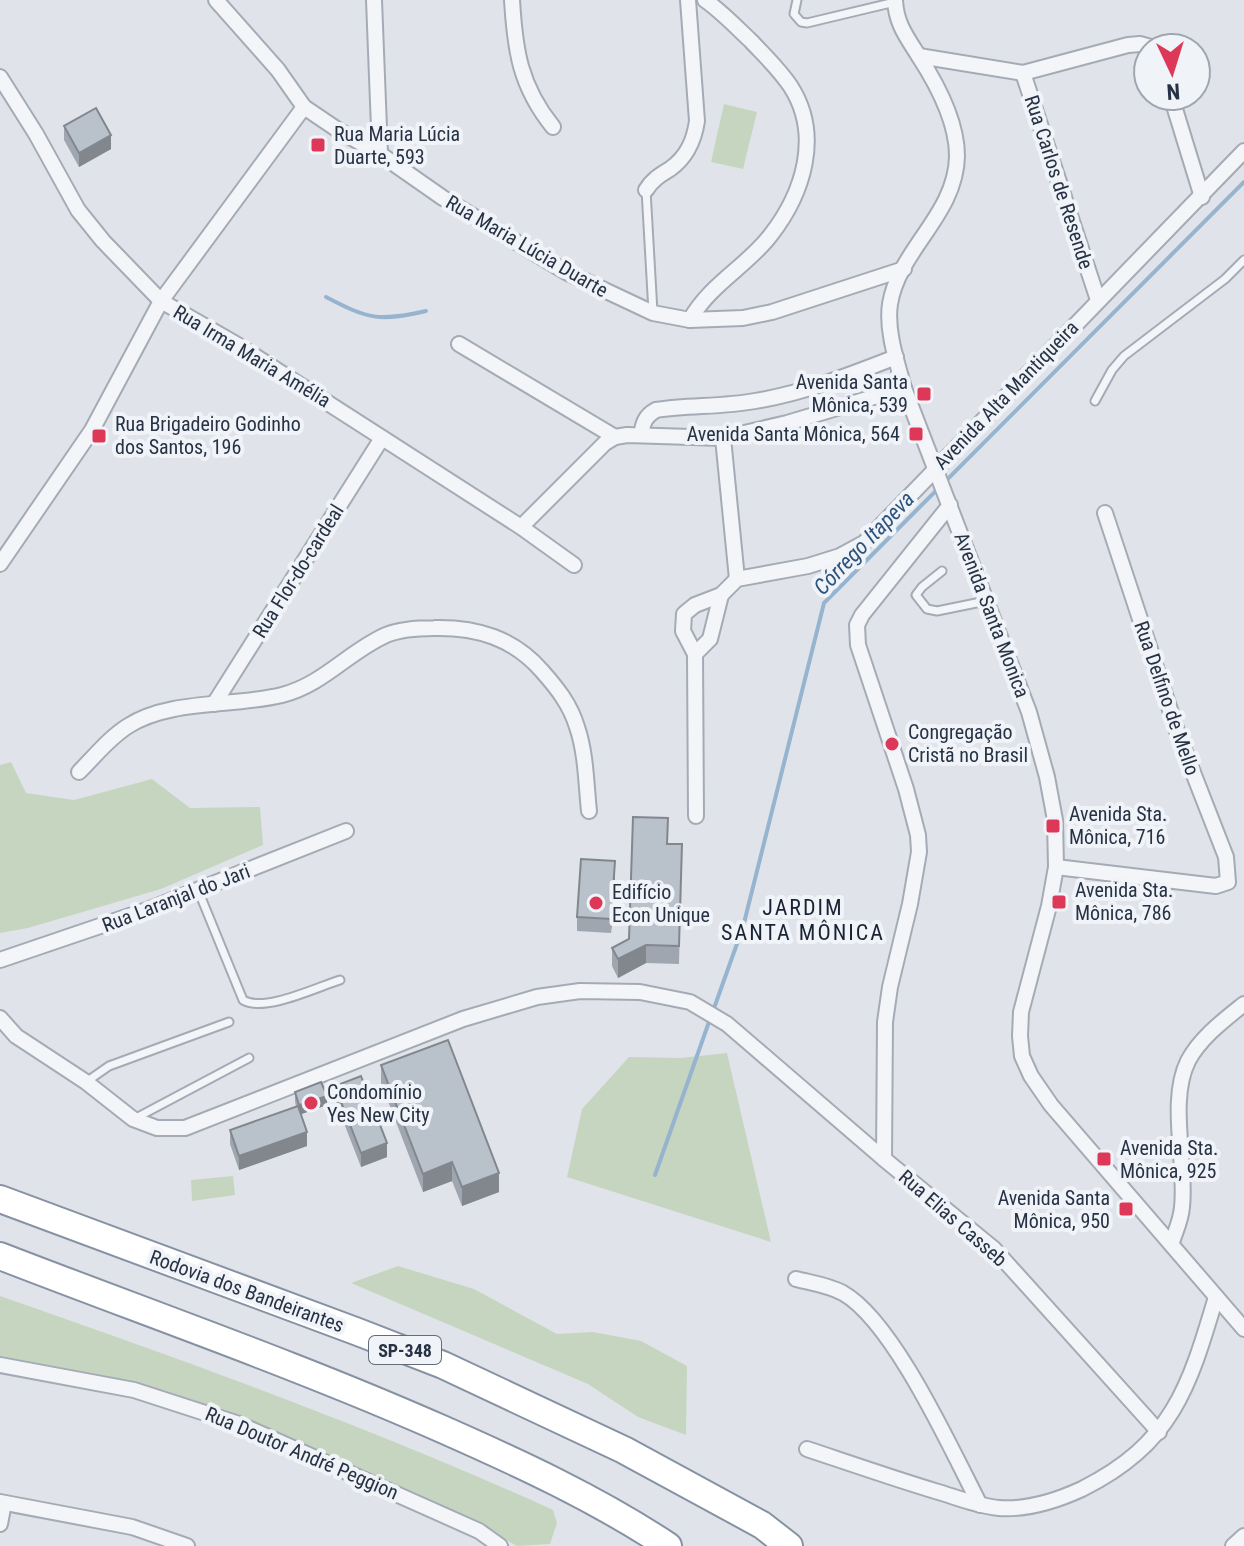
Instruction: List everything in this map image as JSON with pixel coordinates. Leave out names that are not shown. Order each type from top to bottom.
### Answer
[{"type":"highway","name":"Rodovia dos Bandeirantes","points":[[0,1199],[443,1365],[624,1450],[762,1525],[789,1546]]},
{"type":"highway","points":[[0,1256],[341,1384],[529,1467],[643,1529],[668,1546]]},
{"type":"street","name":"Rua Maria Lúcia Duarte","points":[[216,0],[278,70],[304,107],[443,198],[566,272],[653,313],[690,320],[743,318],[772,312],[904,269]]},
{"type":"street","points":[[374,0],[380,154]]},
{"type":"street","points":[[512,0],[518,56],[525,84],[535,104],[553,127]]},
{"type":"street","points":[[646,190],[653,180],[687,153],[694,139],[697,121],[688,0]]},
{"type":"street","points":[[690,320],[706,299],[771,235],[791,203],[808,153],[804,119],[792,89],[774,64],[705,0]]},
{"type":"street","name":"Avenida Santa Monica","points":[[895,1],[897,20],[904,35],[919,56],[947,109],[957,155],[943,210],[893,291],[890,307],[896,357],[904,388],[1029,712],[1055,820],[1056,867],[1021,1012],[1022,1056],[1031,1076],[1051,1105],[1244,1329]]},
{"type":"street","points":[[1023,73],[1132,45]]},
{"type":"street","name":"Rua Carlos de Resende","points":[[919,56],[1023,73],[1098,300]]},
{"type":"street","name":"Rua Irma Maria Amélia","points":[[0,77],[78,210],[103,241],[161,301],[236,344],[521,527],[574,565]]},
{"type":"street","points":[[0,564],[92,430],[161,301],[304,107]]},
{"type":"street","points":[[1176,112],[1202,197]]},
{"type":"street","name":"Avenida Alta Mantiqueira","points":[[737,579],[808,566],[840,556],[864,543],[1244,151]]},
{"type":"street","points":[[459,344],[615,437]]},
{"type":"street","points":[[641,435],[648,414],[656,410],[726,405],[788,394],[834,381],[896,357]]},
{"type":"street","points":[[521,527],[605,443],[615,437],[723,438],[787,423],[904,388]]},
{"type":"street","name":"Rua Flor-do-cardeal","points":[[214,704],[382,438]]},
{"type":"street","points":[[696,816],[695,654],[683,631],[683,623],[684,614],[695,605],[721,595],[737,579],[723,438]]},
{"type":"street","points":[[884,1159],[885,1022],[913,890],[918,844],[906,789],[858,645],[857,625],[948,499]]},
{"type":"street","name":"Rua Delfino de Mello","points":[[1056,867],[1216,886],[1228,882],[1226,857],[1178,734],[1105,513]]},
{"type":"street","points":[[695,654],[710,639],[721,595]]},
{"type":"street","points":[[79,772],[129,725],[175,710],[254,700],[303,688],[388,634],[416,628],[480,631],[515,646],[529,656],[559,689],[578,729],[589,811]]},
{"type":"street","name":"Rua Laranjal do Jari","points":[[1,963],[346,831]]},
{"type":"street","name":"Rua Elias Casseb","points":[[133,1119],[157,1128],[185,1128],[463,1019],[537,997],[580,991],[640,992],[690,1002],[724,1022],[994,1249],[1159,1432]]},
{"type":"street","points":[[1172,1242],[1183,1204],[1179,1128],[1187,1064],[1196,1049],[1244,1004]]},
{"type":"street","points":[[0,1018],[16,1036],[86,1082],[133,1119]]},
{"type":"street","points":[[0,1033],[16,1036]]},
{"type":"street","points":[[796,1279],[828,1286],[845,1294],[882,1331],[912,1376],[980,1505]]},
{"type":"street","points":[[807,1449],[980,1505],[1015,1509],[1066,1496],[1110,1475],[1136,1456],[1159,1432],[1189,1381],[1216,1297]]},
{"type":"street","name":"Rua Doutor André Peggion","points":[[0,1365],[134,1390],[239,1424],[479,1531],[500,1546]]},
{"type":"street","points":[[0,1524],[2,1502],[132,1527],[187,1546]]},
{"type":"street","points":[[1233,1546],[1244,1536]]},
{"type":"lane","points":[[797,0],[794,14],[801,22],[807,23],[895,1]]},
{"type":"lane","points":[[646,190],[653,313]]},
{"type":"lane","points":[[1095,401],[1107,377],[1124,356],[1225,279],[1244,260]]},
{"type":"lane","points":[[942,571],[916,595],[927,609],[937,611],[986,601]]},
{"type":"lane","points":[[198,890],[243,1000],[251,1005],[266,1004],[340,980]]},
{"type":"lane","points":[[86,1082],[109,1066],[229,1022]]},
{"type":"lane","points":[[133,1119],[249,1058]]},
{"type":"green space","points":[[724,104],[757,112],[743,169],[711,162]]},
{"type":"green space","points":[[11,762],[26,793],[74,800],[152,779],[190,808],[260,807],[263,845],[161,889],[28,928],[0,933],[0,765]]},
{"type":"green space","points":[[727,1053],[771,1242],[567,1177],[582,1109],[629,1057],[681,1058]]},
{"type":"green space","points":[[233,1176],[235,1195],[192,1201],[191,1180]]},
{"type":"green space","points":[[398,1266],[474,1289],[557,1334],[593,1332],[641,1341],[687,1366],[686,1435],[638,1417],[588,1384],[351,1283]]},
{"type":"green space","points":[[0,1296],[279,1397],[417,1451],[553,1510],[557,1523],[550,1544],[517,1546],[474,1522],[242,1417],[133,1384],[0,1362]]},
{"type":"building","points":[[96,108],[111,135],[79,153],[64,126]]},
{"type":"building","points":[[633,817],[668,818],[667,844],[682,844],[679,946],[646,945],[618,959],[612,948],[629,939]]},
{"type":"building","name":"Edifício Econ Unique","points":[[581,859],[615,861],[611,919],[577,917]]},
{"type":"building","points":[[448,1040],[499,1173],[462,1187],[452,1162],[423,1174],[381,1065]]},
{"type":"building","points":[[361,1076],[387,1143],[361,1153],[335,1086]]},
{"type":"building","points":[[321,1082],[327,1096],[299,1105],[295,1092]]},
{"type":"building","points":[[298,1106],[307,1132],[239,1156],[230,1130]]},
{"type":"waterway","name":"Córrego Itapeva","points":[[713,1011],[743,927],[824,603],[1244,182]]},
{"type":"waterway","points":[[326,297],[374,316],[396,317],[426,311]]},
{"type":"waterway","name":"Córrego Itapeva","points":[[655,1175],[710,1019]]},
{"type":"place","name":"Rua Maria Lúcia Duarte, 593","points":[[318,145]]},
{"type":"place","name":"Avenida Santa Mônica, 539","points":[[924,394]]},
{"type":"place","name":"Avenida Santa Mônica, 564","points":[[916,434]]},
{"type":"place","name":"Rua Brigadeiro Godinho dos Santos, 196","points":[[99,436]]},
{"type":"place","name":"Congregação Cristã no Brasil","points":[[892,744]]},
{"type":"place","name":"Avenida Sta. Mônica, 716","points":[[1053,826]]},
{"type":"place","name":"Avenida Sta. Mônica, 786","points":[[1059,902]]},
{"type":"place","name":"Edifício Econ Unique","points":[[596,903]]},
{"type":"place","name":"Condomínio Yes New City","points":[[311,1103]]},
{"type":"place","name":"Avenida Sta. Mônica, 925","points":[[1104,1159]]},
{"type":"place","name":"Avenida Santa Mônica, 950","points":[[1126,1209]]},
{"type":"district","name":"JARDIM SANTA MÔNICA","points":[[803,920]]}]
